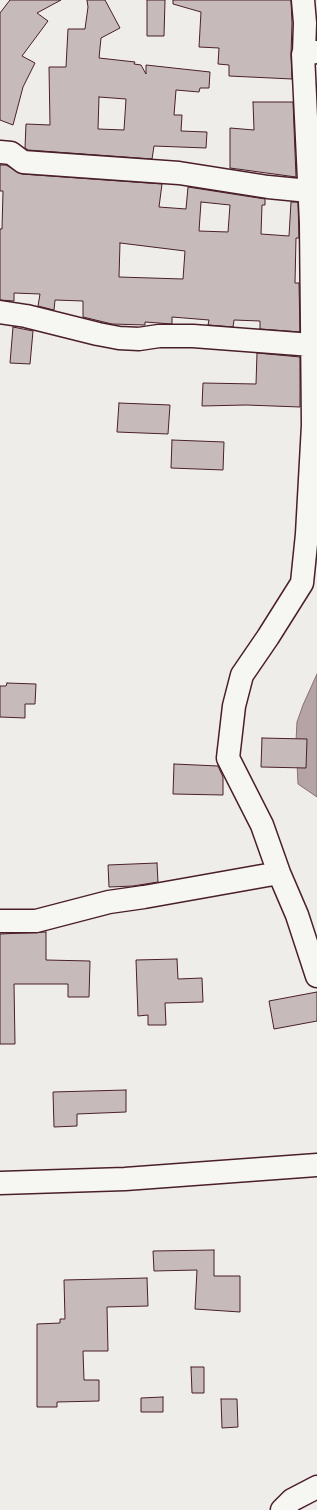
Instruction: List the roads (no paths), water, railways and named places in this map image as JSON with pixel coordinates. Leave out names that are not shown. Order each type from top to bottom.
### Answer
[{"type":"street","points":[[303,0],[305,22],[311,52],[310,190],[313,425],[307,534],[302,583],[242,675],[234,706],[228,758],[262,825],[279,873],[297,915],[317,976]]},
{"type":"street","points":[[0,152],[11,153],[23,162],[179,173],[268,187],[310,190]]},
{"type":"street","points":[[0,312],[26,316],[119,338],[139,339],[159,336],[193,336],[312,345]]},
{"type":"street","points":[[0,921],[36,921],[109,902],[279,873]]},
{"type":"street","points":[[0,1183],[125,1179],[317,1165]]},
{"type":"street","points":[[282,1510],[292,1500],[317,1487]]}]
